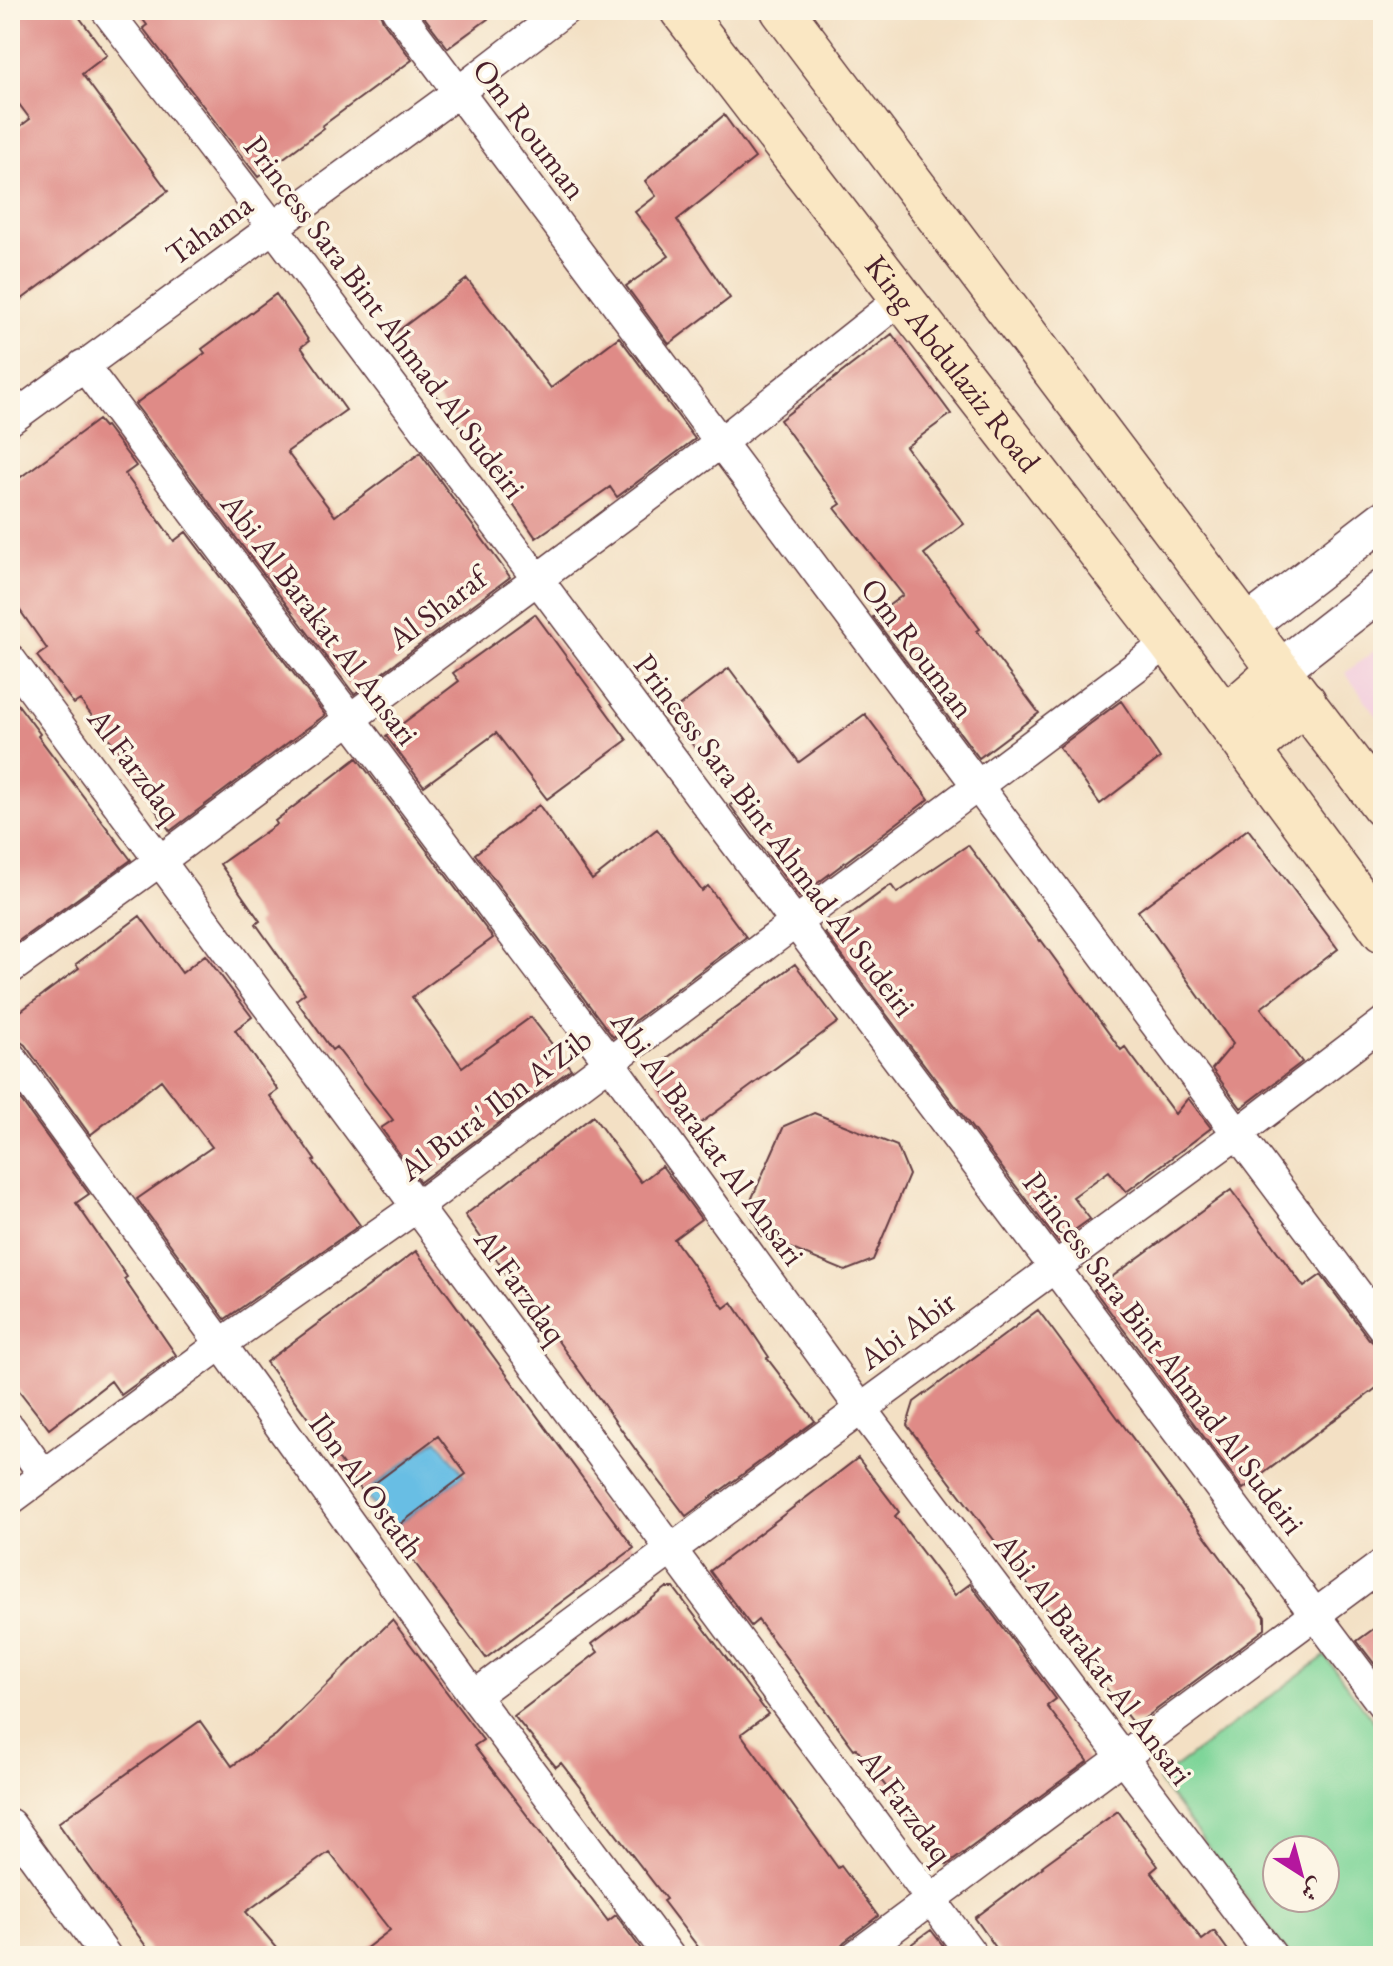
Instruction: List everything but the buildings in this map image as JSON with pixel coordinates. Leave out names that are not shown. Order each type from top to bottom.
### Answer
[{"type":"main road","name":"King Abdulaziz Road","points":[[681,10],[1169,642],[1383,931]]},
{"type":"main road","points":[[782,10],[1383,806]]},
{"type":"main road","points":[[1225,717],[1279,670]]},
{"type":"main road","points":[[1249,751],[1305,702]]},
{"type":"street","name":"Princess Sara Bint Ahmad Al Sudeiri","points":[[106,10],[273,227],[1383,1705]]},
{"type":"street","name":"Om Rouman","points":[[397,10],[1383,1328]]},
{"type":"street","name":"Tahama","points":[[10,420],[565,10]]},
{"type":"street","name":"Al Sharaf","points":[[10,969],[720,443],[902,298]]},
{"type":"street","name":"Abi Al Barakat Al Ansari","points":[[83,365],[610,1063],[861,1409],[1272,1956]]},
{"type":"street","points":[[1246,626],[1383,520]]},
{"type":"street","points":[[1279,670],[1383,589]]},
{"type":"street","name":"Al Bura' Ibn A'Zib","points":[[10,1500],[221,1344],[418,1206],[1169,642]]},
{"type":"street","name":"Al Farzdaq","points":[[10,659],[973,1956]]},
{"type":"street","name":"Abi Abir","points":[[474,1696],[1383,1023]]},
{"type":"street","name":"Ibn Al Ostath","points":[[10,1056],[474,1696],[669,1956]]},
{"type":"street","points":[[10,1428],[44,1475]]},
{"type":"street","points":[[855,1956],[1383,1564]]},
{"type":"street","points":[[10,1824],[106,1956]]},
{"type":"shaded area","points":[[1383,644],[1383,724],[1345,673]]},
{"type":"green space","points":[[1325,1656],[1383,1734],[1383,1956],[1290,1956],[1158,1780]]},
{"type":"water","points":[[437,1439],[464,1475],[391,1530],[364,1493]]}]
